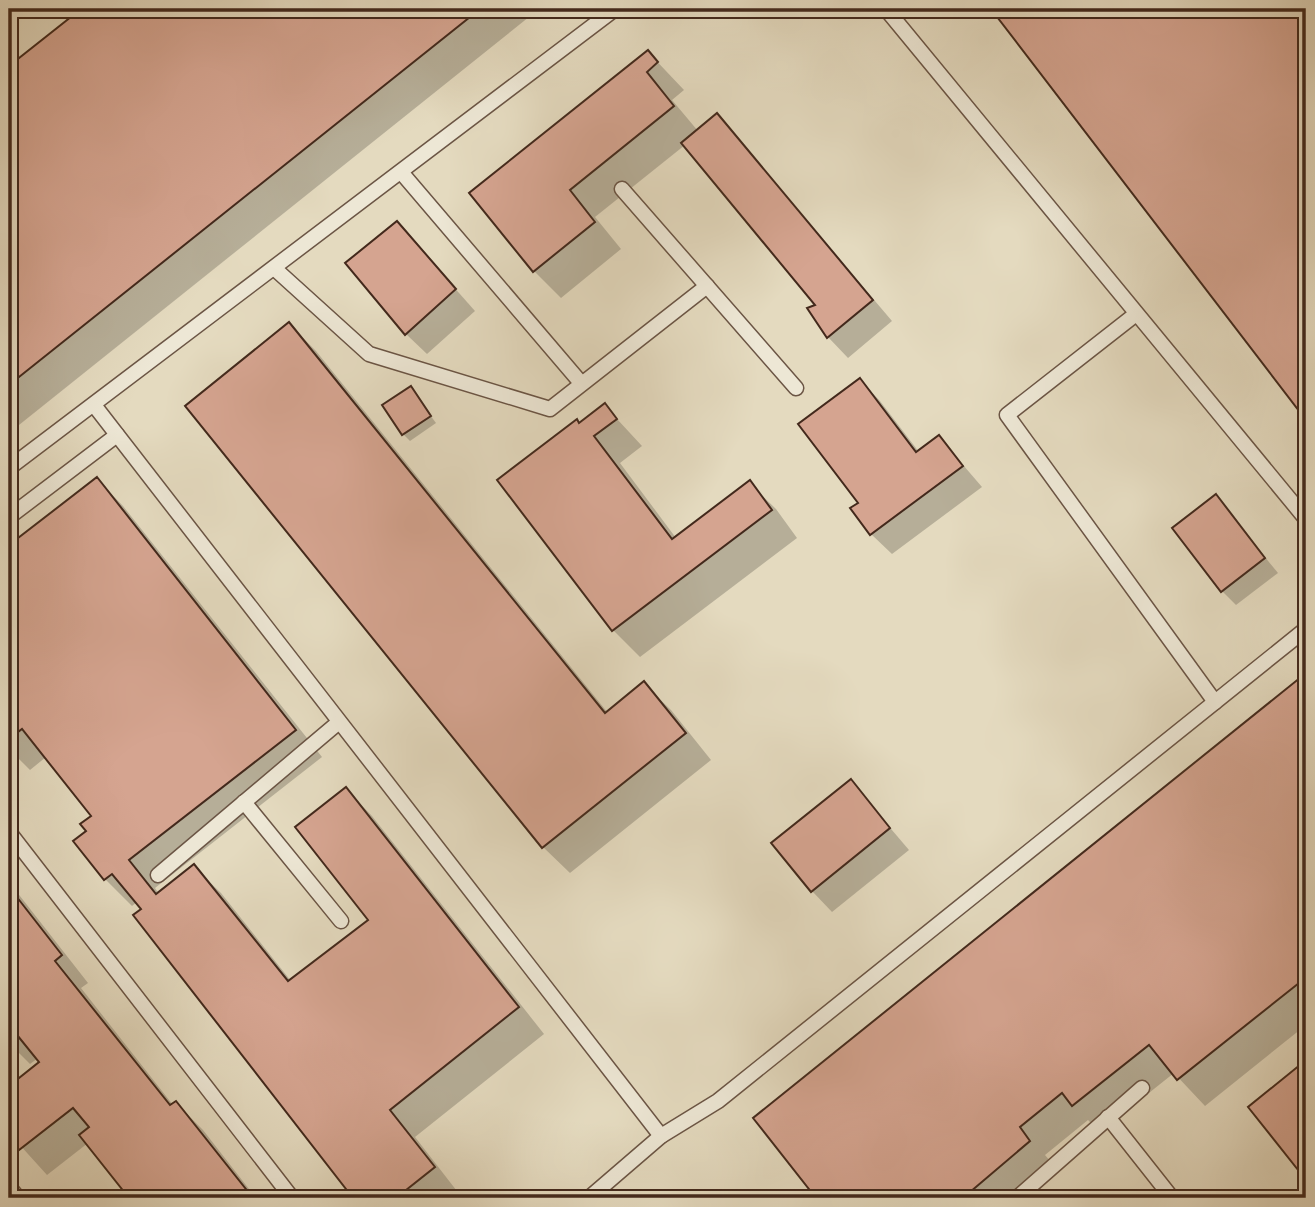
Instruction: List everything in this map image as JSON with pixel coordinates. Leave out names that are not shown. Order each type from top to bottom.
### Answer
[{"type":"lane","points":[[9,468],[615,9]]},
{"type":"lane","points":[[886,9],[1306,519]]},
{"type":"lane","points":[[401,172],[581,383]]},
{"type":"lane","points":[[622,189],[796,388]]},
{"type":"lane","points":[[274,268],[369,354],[550,409],[707,286]]},
{"type":"lane","points":[[1136,314],[1007,415],[1215,702]]},
{"type":"lane","points":[[94,405],[662,1136]]},
{"type":"lane","points":[[9,517],[117,435]]},
{"type":"lane","points":[[589,1198],[662,1136],[718,1101],[1306,629]]},
{"type":"lane","points":[[158,874],[339,722]]},
{"type":"lane","points":[[244,802],[341,921]]},
{"type":"lane","points":[[9,832],[292,1198]]},
{"type":"lane","points":[[1017,1198],[1142,1088]]},
{"type":"lane","points":[[1108,1117],[1172,1198]]},
{"type":"lane","points":[[9,1187],[18,1198]]},
{"type":"building","points":[[81,9],[480,9],[9,385],[9,66]]},
{"type":"building","points":[[991,9],[1306,9],[1306,420]]},
{"type":"building","points":[[648,50],[658,62],[647,72],[674,106],[570,190],[595,222],[533,272],[469,193]]},
{"type":"building","points":[[717,113],[873,300],[827,338],[807,308],[815,305],[681,143]]},
{"type":"building","points":[[397,221],[456,289],[405,335],[345,263]]},
{"type":"building","points":[[289,322],[605,713],[644,681],[686,733],[542,848],[185,406]]},
{"type":"building","points":[[860,378],[916,452],[939,435],[963,466],[870,535],[850,508],[858,503],[798,424]]},
{"type":"building","points":[[411,386],[431,416],[402,435],[382,405]]},
{"type":"building","points":[[605,403],[617,419],[594,436],[672,539],[750,480],[772,510],[612,631],[497,480],[577,419],[579,423]]},
{"type":"building","points":[[97,477],[296,730],[129,860],[156,894],[194,864],[288,981],[368,920],[295,827],[346,787],[519,1007],[390,1110],[435,1167],[396,1198],[353,1198],[133,915],[141,909],[112,874],[104,880],[73,841],[86,831],[80,824],[91,816],[22,729],[9,739],[9,545]]},
{"type":"building","points":[[1216,494],[1265,558],[1221,592],[1172,528]]},
{"type":"building","points":[[1306,673],[1306,989],[1299,983],[1177,1080],[1149,1045],[1072,1106],[1062,1093],[1020,1127],[1030,1141],[963,1198],[816,1198],[753,1118]]},
{"type":"building","points":[[851,779],[890,828],[811,892],[771,843]]},
{"type":"building","points":[[9,887],[62,955],[55,961],[170,1105],[176,1101],[253,1198],[129,1198],[79,1135],[89,1127],[73,1108],[19,1150],[9,1136],[9,1086],[39,1062],[13,1030],[9,1033]]},
{"type":"building","points":[[1306,1060],[1306,1180],[1248,1107]]}]
